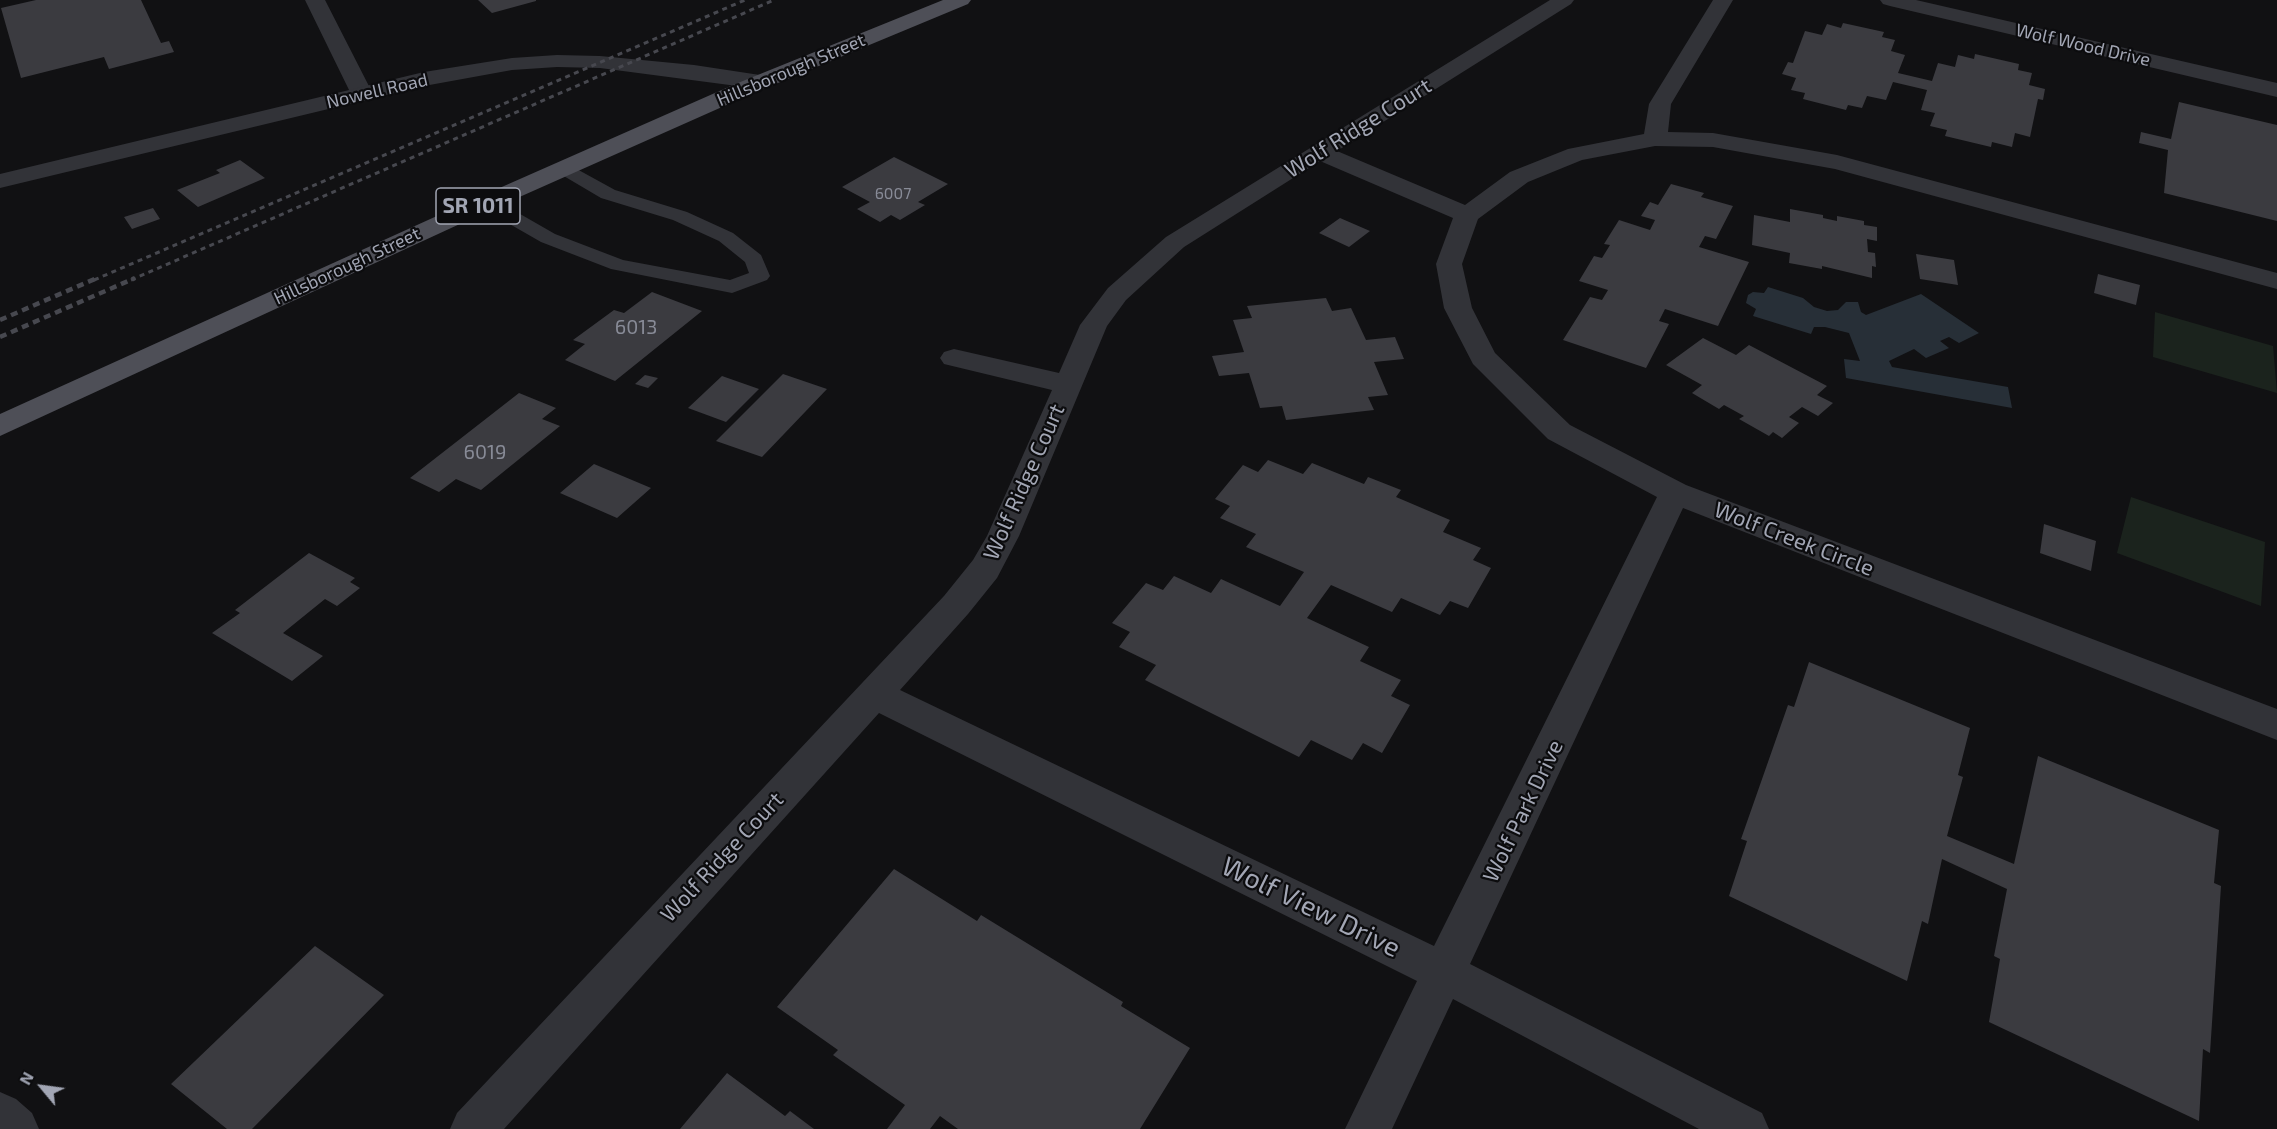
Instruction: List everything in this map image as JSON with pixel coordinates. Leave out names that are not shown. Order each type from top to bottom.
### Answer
[{"type":"main road","name":"Hillsborough Street","points":[[0,426],[486,202],[760,82],[961,0]]},
{"type":"street","points":[[315,0],[362,94]]},
{"type":"street","name":"Wolf Ridge Court","points":[[473,1129],[956,605],[985,569],[1008,526],[1094,325],[1117,294],[1148,265],[1202,224],[1564,0]]},
{"type":"street","points":[[1655,139],[1660,104],[1723,0]]},
{"type":"street","name":"Wolf Wood Drive","points":[[1890,0],[2277,90]]},
{"type":"street","name":"Nowell Road","points":[[0,181],[362,94],[480,69],[557,61],[627,64],[760,82]]},
{"type":"street","points":[[1319,152],[1467,215],[1519,177],[1576,154],[1655,139],[1713,140],[1837,162],[2277,281]]},
{"type":"street","name":"Wolf Creek Circle","points":[[1467,215],[1449,264],[1458,308],[1483,358],[1559,432],[1675,493],[2277,725]]},
{"type":"street","points":[[954,358],[1068,384]]},
{"type":"street","name":"Wolf Park Drive","points":[[1368,1129],[1675,493]]},
{"type":"street","name":"Wolf View Drive","points":[[873,693],[1445,973],[1746,1129]]},
{"type":"street","points":[[0,1115],[16,1129]]},
{"type":"lane","points":[[486,202],[549,238],[618,265],[732,287],[760,276],[754,259],[726,237],[680,216],[608,194],[564,168]]},
{"type":"shaded area","points":[[1768,287],[1803,298],[1814,307],[1827,311],[1838,310],[1846,302],[1858,302],[1861,312],[1866,315],[1921,294],[1979,333],[1959,343],[1949,337],[1940,341],[1949,348],[1926,358],[1914,349],[1889,361],[1892,367],[2008,387],[2012,408],[1846,378],[1844,359],[1860,361],[1849,333],[1825,327],[1814,327],[1811,334],[1753,316],[1756,309],[1746,303],[1748,295],[1753,292],[1764,293]]},
{"type":"shaded area","points":[[2155,312],[2273,346],[2277,393],[2153,357]]},
{"type":"shaded area","points":[[2131,497],[2265,542],[2261,606],[2117,553]]},
{"type":"building","points":[[36,0],[141,0],[161,43],[169,41],[174,52],[109,69],[104,57],[21,78],[1,8]]},
{"type":"building","points":[[478,0],[536,0],[536,1],[492,13]]},
{"type":"building","points":[[1843,23],[1884,32],[1882,37],[1895,40],[1891,51],[1905,55],[1898,73],[1932,81],[1938,63],[1955,67],[1958,55],[1974,59],[1975,54],[2019,64],[2018,70],[2032,73],[2029,85],[2045,89],[2043,100],[2038,99],[2030,137],[2015,133],[2012,147],[1992,142],[1991,147],[1945,136],[1947,130],[1930,126],[1935,113],[1921,110],[1927,90],[1893,82],[1886,100],[1867,96],[1862,108],[1848,105],[1846,110],[1803,99],[1805,93],[1791,90],[1796,78],[1782,74],[1788,62],[1793,63],[1805,31],[1822,35],[1827,24],[1841,28]]},
{"type":"building","points":[[2179,102],[2277,125],[2277,221],[2164,193],[2168,150],[2139,143],[2141,132],[2171,139]]},
{"type":"building","points":[[894,157],[948,184],[918,202],[925,205],[900,220],[891,215],[880,222],[857,209],[870,202],[842,187]]},
{"type":"building","points":[[240,160],[265,178],[198,207],[177,190],[220,173],[216,170]]},
{"type":"building","points":[[1671,184],[1704,193],[1701,197],[1733,206],[1716,239],[1705,236],[1699,247],[1749,262],[1718,326],[1665,309],[1659,321],[1669,324],[1646,368],[1563,340],[1590,297],[1602,300],[1608,290],[1579,281],[1594,256],[1602,258],[1610,245],[1604,244],[1619,220],[1650,230],[1655,220],[1641,216],[1650,202],[1658,205]]},
{"type":"building","points":[[153,208],[160,219],[132,229],[124,217]]},
{"type":"building","points":[[1790,209],[1823,215],[1823,218],[1837,221],[1837,216],[1864,221],[1864,225],[1877,227],[1877,241],[1867,239],[1868,252],[1875,253],[1876,267],[1872,266],[1872,278],[1822,266],[1822,269],[1789,263],[1790,253],[1752,245],[1754,215],[1790,222]]},
{"type":"building","points":[[1340,218],[1370,231],[1349,247],[1319,233]]},
{"type":"building","points":[[1916,254],[1954,260],[1958,285],[1920,279]]},
{"type":"building","points":[[2098,274],[2140,285],[2136,305],[2094,293]]},
{"type":"building","points":[[652,292],[702,311],[615,381],[565,360],[585,344],[573,340],[614,310],[624,313]]},
{"type":"building","points":[[1326,298],[1332,311],[1351,308],[1366,340],[1395,337],[1404,359],[1374,362],[1388,395],[1368,397],[1374,410],[1286,420],[1282,406],[1260,408],[1249,373],[1219,376],[1212,356],[1244,352],[1233,320],[1252,318],[1247,306]]},
{"type":"building","points":[[1703,338],[1736,355],[1749,345],[1827,386],[1817,395],[1833,403],[1818,416],[1802,407],[1789,417],[1799,423],[1782,438],[1773,432],[1769,436],[1739,419],[1744,416],[1724,405],[1719,409],[1692,393],[1702,385],[1666,365]]},
{"type":"building","points":[[783,374],[827,389],[762,457],[716,441]]},
{"type":"building","points":[[645,375],[658,378],[648,388],[635,384]]},
{"type":"building","points":[[722,376],[759,389],[726,422],[688,408]]},
{"type":"building","points":[[519,393],[556,408],[542,419],[560,426],[481,490],[456,479],[439,492],[410,478]]},
{"type":"building","points":[[1268,460],[1303,474],[1312,463],[1364,484],[1368,477],[1401,490],[1396,497],[1450,520],[1443,532],[1481,548],[1473,560],[1491,568],[1468,608],[1450,601],[1440,615],[1401,598],[1392,612],[1331,585],[1307,618],[1369,647],[1360,661],[1401,680],[1391,696],[1410,705],[1382,753],[1363,743],[1352,760],[1311,740],[1299,757],[1145,680],[1156,665],[1119,647],[1130,632],[1112,623],[1146,583],[1163,590],[1174,576],[1211,593],[1221,579],[1280,606],[1304,572],[1246,547],[1256,534],[1220,518],[1230,506],[1215,499],[1243,465],[1258,472]]},
{"type":"building","points":[[594,464],[651,488],[617,518],[560,493]]},
{"type":"building","points":[[2044,524],[2096,541],[2091,571],[2040,553]]},
{"type":"building","points":[[309,553],[355,578],[350,582],[360,588],[337,606],[325,599],[283,633],[323,656],[292,681],[212,633],[240,613],[235,610]]},
{"type":"building","points":[[1809,662],[1970,728],[1958,775],[1963,777],[1947,836],[2014,864],[2038,756],[2219,830],[2214,883],[2221,886],[2210,1053],[2203,1049],[2199,1121],[1989,1022],[2000,959],[1994,956],[2007,889],[1942,859],[1928,924],[1922,921],[1907,981],[1729,896],[1747,841],[1741,839],[1788,705],[1794,707]]},
{"type":"building","points":[[894,869],[977,921],[981,915],[1123,1002],[1121,1006],[1190,1048],[1140,1129],[958,1129],[940,1116],[930,1129],[887,1129],[905,1105],[833,1055],[838,1050],[777,1007]]},
{"type":"building","points":[[315,946],[384,995],[252,1129],[227,1129],[171,1084]]},
{"type":"building","points":[[727,1073],[785,1116],[790,1111],[814,1129],[680,1129]]},
{"type":"railway","points":[[94,280],[745,0]]},
{"type":"railway","points":[[131,280],[774,0]]},
{"type":"railway","points":[[0,320],[97,278]]},
{"type":"railway","points":[[0,337],[135,278]]}]
